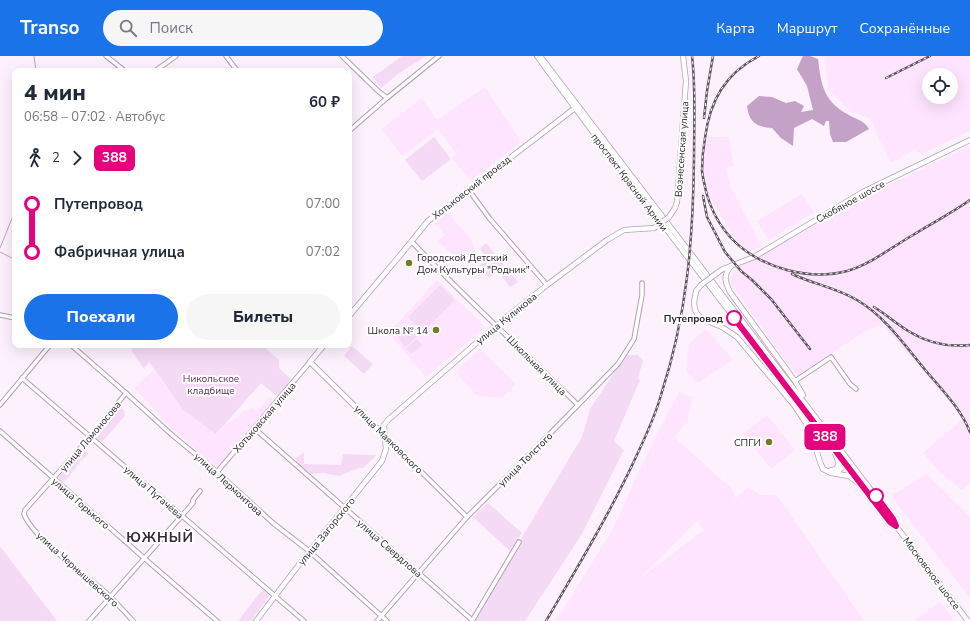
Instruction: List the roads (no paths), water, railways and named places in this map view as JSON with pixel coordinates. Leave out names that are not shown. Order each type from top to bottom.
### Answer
[{"type":"main road","name":"проспект Красной Армии","points":[[537,56],[575,108],[726,304]]},
{"type":"main road","name":"проспект Красной Армии","points":[[540,56],[726,304]]},
{"type":"main road","name":"Вознесенская улица","points":[[652,228],[669,216],[675,208],[677,202],[686,81],[683,56]]},
{"type":"main road","name":"Хотьковский проезд","points":[[352,312],[428,221],[575,108]]},
{"type":"main road","name":"Скобяное шоссе","points":[[826,471],[822,467],[810,430],[805,420],[737,337],[730,331],[703,319],[698,315],[695,310],[694,303],[696,291],[700,285],[717,273],[764,251],[863,192],[970,140]]},
{"type":"main road","name":"улица Куликова","points":[[385,436],[384,426],[388,420],[497,326],[545,287],[616,234],[624,230],[652,228]]},
{"type":"main road","points":[[731,266],[726,272],[725,276],[730,292],[795,381],[818,418]]},
{"type":"main road","name":"Московское шоссе","points":[[726,304],[818,418],[865,488],[890,522],[896,526]]},
{"type":"main road","name":"Московское шоссе","points":[[726,304],[831,445],[846,460],[893,519],[896,526],[968,621]]},
{"type":"main road","points":[[310,362],[322,348]]},
{"type":"main road","name":"улица Маяковского","points":[[310,362],[385,436]]},
{"type":"main road","name":"улица Загорского","points":[[256,621],[309,551],[382,462],[386,449],[385,436]]},
{"type":"main road","name":"Московское шоссе","points":[[826,471],[834,470],[839,464],[831,445]]},
{"type":"main road","points":[[826,471],[838,471],[843,467],[846,460]]},
{"type":"main road","points":[[826,471],[848,476],[865,488]]},
{"type":"street","points":[[106,56],[121,68]]},
{"type":"street","points":[[159,68],[176,56]]},
{"type":"street","points":[[226,56],[235,68]]},
{"type":"street","points":[[342,56],[387,98]]},
{"type":"street","points":[[352,128],[439,56]]},
{"type":"street","points":[[468,189],[490,219],[545,287]]},
{"type":"street","name":"Школьная улица","points":[[412,242],[578,405]]},
{"type":"street","name":"улица Толстого","points":[[377,621],[467,517],[618,364],[634,339],[642,295],[642,283]]},
{"type":"street","points":[[0,315],[12,317]]},
{"type":"street","points":[[0,405],[47,348]]},
{"type":"street","name":"улица Лермонтова","points":[[74,348],[172,435],[217,472],[273,523],[309,551],[387,621]]},
{"type":"street","points":[[795,381],[831,357],[850,384],[856,389]]},
{"type":"street","name":"Хотьковская улица","points":[[217,472],[310,362]]},
{"type":"street","name":"улица Пугачёва","points":[[22,378],[304,621]]},
{"type":"street","name":"улица Ломоносова","points":[[24,516],[25,510],[54,479],[126,393]]},
{"type":"street","name":"улица Свердлова","points":[[254,428],[472,621]]},
{"type":"street","name":"улица Горького","points":[[0,431],[217,621]]},
{"type":"street","name":"улица Маяковского","points":[[385,436],[467,517]]},
{"type":"street","points":[[90,621],[193,503],[193,500],[200,491]]},
{"type":"street","name":"улица Чернышевского","points":[[24,516],[31,527],[55,550],[110,597],[133,621]]},
{"type":"street","points":[[472,621],[519,542]]},
{"type":"waterway","points":[[34,56],[36,68]]},
{"type":"waterway","points":[[0,248],[12,218]]},
{"type":"waterway","points":[[0,252],[12,258]]},
{"type":"railway","points":[[546,621],[625,480],[653,419],[670,365],[683,307],[690,249],[694,120],[692,56]]},
{"type":"railway","points":[[704,118],[713,56]]},
{"type":"railway","points":[[759,56],[737,71],[728,80],[715,100],[707,124],[702,159],[703,180],[712,209],[727,233],[747,252],[773,265],[794,272],[809,274],[840,273],[856,268],[873,260],[970,200]]},
{"type":"railway","points":[[886,78],[930,56]]},
{"type":"railway","points":[[703,196],[707,217],[725,252],[741,271],[771,299],[810,349]]},
{"type":"railway","points":[[792,274],[849,296],[877,315],[895,333],[951,400],[962,416],[970,432]]},
{"type":"railway","points":[[874,307],[906,329],[924,339],[947,345],[970,345]]},
{"type":"place","name":"Городской Детский Дом Культуры \"Родник\"","points":[[409,263]]},
{"type":"place","name":"Путепровод","points":[[734,318]]},
{"type":"place","name":"Школа № 14","points":[[436,330]]},
{"type":"place","name":"СПГИ","points":[[769,442]]},
{"type":"district","name":"ЮЖНЫЙ","points":[[160,537]]},
{"type":"park label","name":"Никольское кладбище","points":[[211,384]]}]
